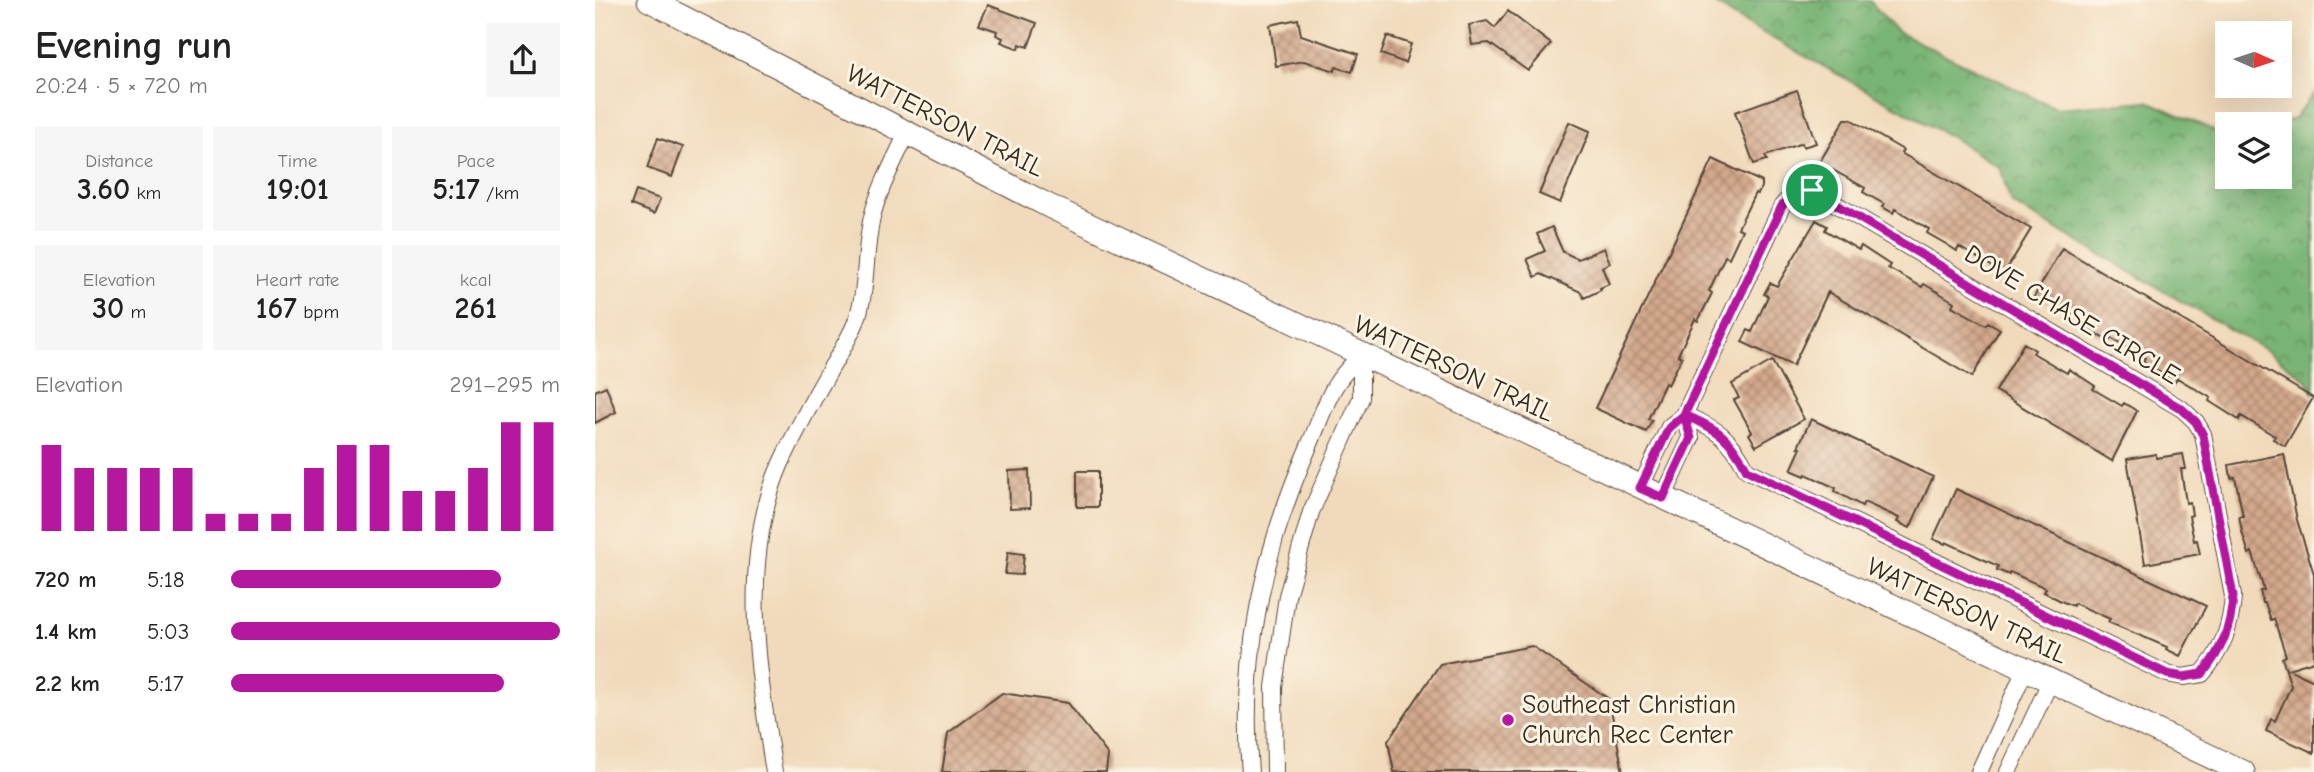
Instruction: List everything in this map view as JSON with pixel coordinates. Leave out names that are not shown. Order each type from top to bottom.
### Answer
[{"type":"main road","name":"WATTERSON TRAIL","points":[[649,0],[1051,207],[2243,772]]},
{"type":"street","points":[[775,772],[762,701],[758,645],[757,558],[763,525],[781,464],[857,319],[872,218],[877,200],[907,133]]},
{"type":"street","name":"DOVE CHASE CIRCLE","points":[[1640,488],[1669,428],[1684,415],[1782,206],[1790,195],[1812,190],[2182,409],[2196,422],[2203,435],[2233,596],[2232,620],[2224,643],[2202,674],[2183,677],[2167,674],[1747,470],[1733,444],[1721,432],[1684,415]]},
{"type":"street","points":[[1250,772],[1247,723],[1249,678],[1264,573],[1287,497],[1336,383],[1361,355]]},
{"type":"street","points":[[1275,772],[1273,687],[1287,596],[1311,512],[1361,398],[1361,355]]},
{"type":"street","name":"DOVE CHASE CIRCLE","points":[[1663,498],[1691,438],[1684,415]]},
{"type":"street","points":[[1979,772],[2025,670]]},
{"type":"street","points":[[2008,772],[2050,682]]},
{"type":"green space","points":[[1709,0],[1869,0],[1897,32],[2056,108],[2148,101],[2215,131],[2215,189],[2292,189],[2292,120],[2314,93],[2314,394],[2307,380],[2269,352],[2011,203],[2000,168],[1958,141],[1747,24]]},
{"type":"building","points":[[988,5],[1037,23],[1028,47],[1020,44],[1019,49],[1001,42],[1003,38],[996,35],[997,31],[979,25]]},
{"type":"building","points":[[1508,11],[1551,44],[1528,71],[1489,43],[1472,45],[1469,25],[1487,21],[1495,28]]},
{"type":"building","points":[[1298,19],[1301,35],[1358,54],[1352,72],[1336,67],[1335,71],[1304,61],[1276,66],[1270,25]]},
{"type":"building","points":[[1387,36],[1411,44],[1405,63],[1381,54]]},
{"type":"building","points":[[1797,90],[1816,143],[1803,147],[1802,143],[1765,156],[1767,160],[1754,164],[1735,112]]},
{"type":"building","points":[[1845,119],[1850,119],[1903,150],[1901,153],[2031,229],[2002,277],[1991,270],[1993,267],[1959,247],[1957,251],[1927,233],[1929,229],[1895,209],[1893,213],[1882,207],[1884,204],[1863,192],[1865,188],[1831,169],[1829,172],[1818,165]]},
{"type":"building","points":[[1569,122],[1590,131],[1560,203],[1539,194]]},
{"type":"building","points":[[658,138],[683,147],[672,177],[647,168]]},
{"type":"building","points":[[1713,159],[1762,182],[1762,187],[1758,194],[1755,193],[1738,228],[1742,230],[1729,258],[1725,256],[1709,291],[1712,293],[1698,321],[1695,319],[1678,355],[1682,357],[1668,385],[1665,383],[1648,419],[1652,420],[1646,432],[1595,408]]},
{"type":"building","points":[[636,191],[660,199],[654,214],[631,205]]},
{"type":"building","points":[[1816,220],[1827,226],[1825,230],[1859,250],[1861,246],[1890,265],[1888,268],[1922,287],[1924,284],[1954,302],[1952,306],[1986,325],[1988,322],[2000,329],[1972,377],[1828,292],[1793,366],[1742,342],[1748,330],[1752,332],[1768,296],[1764,294],[1770,283],[1777,286]]},
{"type":"building","points":[[1552,227],[1563,252],[1578,259],[1604,248],[1610,263],[1602,267],[1609,284],[1584,298],[1581,292],[1541,274],[1535,277],[1527,259],[1545,251],[1537,234]]},
{"type":"building","points":[[2062,248],[2313,398],[2285,446],[2273,439],[2275,436],[2241,416],[2239,420],[2209,401],[2211,398],[2177,378],[2175,382],[2143,361],[2145,358],[2111,338],[2109,341],[2098,335],[2079,323],[2081,319],[2047,300],[2045,303],[2034,297]]},
{"type":"building","points":[[2024,343],[2035,350],[2033,353],[2067,373],[2069,369],[2095,386],[2093,389],[2122,406],[2124,403],[2137,411],[2112,461],[1996,391]]},
{"type":"building","points":[[1772,361],[1804,419],[1756,446],[1749,434],[1752,432],[1734,400],[1739,398],[1732,384]]},
{"type":"building","points":[[606,386],[616,412],[595,423],[595,391]]},
{"type":"building","points":[[1811,419],[1933,477],[1910,528],[1897,522],[1899,518],[1864,502],[1862,506],[1835,491],[1836,488],[1791,470]]},
{"type":"building","points":[[2156,454],[2156,458],[2183,454],[2186,469],[2181,469],[2186,503],[2190,502],[2192,515],[2189,516],[2194,541],[2197,540],[2200,554],[2145,564],[2127,459]]},
{"type":"building","points":[[2284,454],[2297,520],[2314,574],[2314,661],[2288,669],[2314,681],[2314,753],[2266,731],[2271,719],[2275,721],[2291,686],[2282,658],[2286,656],[2274,619],[2271,620],[2263,603],[2260,591],[2264,590],[2252,552],[2249,554],[2242,532],[2239,516],[2243,516],[2235,477],[2231,478],[2229,465]]},
{"type":"building","points":[[1029,470],[1030,508],[1010,509],[1009,471]]},
{"type":"building","points":[[1077,471],[1098,471],[1098,507],[1077,507]]},
{"type":"building","points":[[1956,489],[2206,606],[2180,656],[2166,649],[2167,647],[2108,622],[2110,619],[2074,603],[2073,606],[2061,601],[2044,592],[2046,588],[2010,572],[2009,575],[1997,570],[1998,566],[1946,542],[1945,544],[1933,539]]},
{"type":"building","points":[[1008,552],[1024,554],[1022,575],[1005,574]]},
{"type":"building","name":"Southeast Christian Church Rec Center","points":[[1532,646],[1609,699],[1623,772],[1394,772],[1388,741],[1440,664]]},
{"type":"building","points":[[1002,693],[1068,703],[1108,755],[1106,772],[942,772],[948,733]]},
{"type":"place","name":"Southeast Christian Church Rec Center","points":[[1508,720]]},
{"type":"route","points":[[1812,190],[1790,195],[1782,206],[1684,415],[1669,428],[1640,488],[1663,498],[1691,438],[1684,415],[1721,432],[1733,444],[1747,470],[2167,674],[2183,677],[2202,674],[2224,643],[2232,620],[2233,596],[2203,435],[2196,422],[2182,409],[1812,190]]}]
